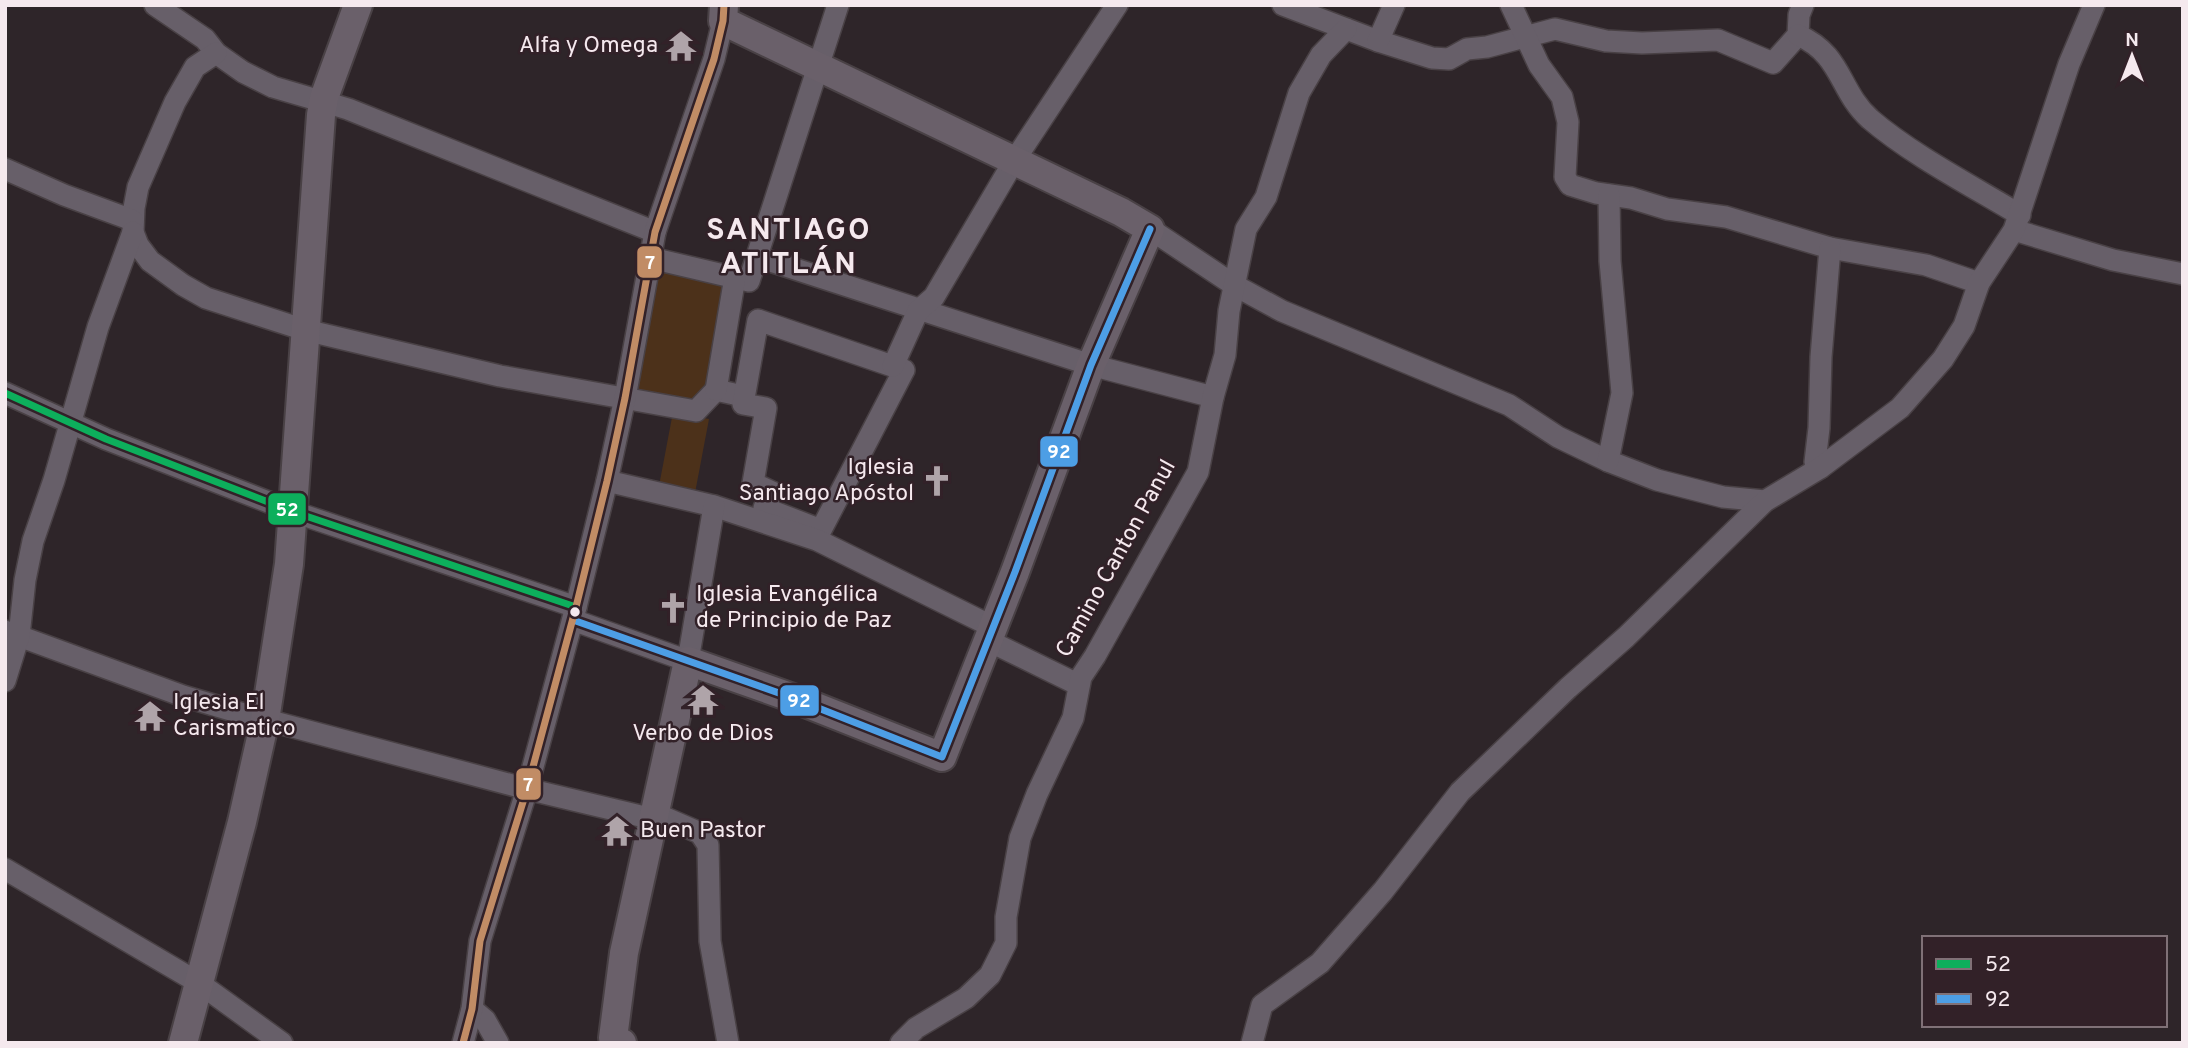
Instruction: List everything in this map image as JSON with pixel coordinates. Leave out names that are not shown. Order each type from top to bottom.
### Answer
[{"type":"main road","points":[[183,1043],[242,822],[265,720],[289,564],[294,512],[323,102],[358,5]]},
{"type":"main road","points":[[616,1041],[624,953],[688,661],[793,698],[942,757],[1091,365],[1150,229],[1121,212],[819,67],[724,13]]},
{"type":"street","points":[[155,5],[205,39],[216,53],[243,72],[273,87],[348,109],[655,232]]},
{"type":"street","points":[[651,258],[749,281],[838,5]]},
{"type":"street","points":[[893,366],[918,310],[934,297],[1014,161],[1117,5]]},
{"type":"street","points":[[1283,5],[1432,58],[1450,59],[1467,49],[1487,47],[1555,29],[1606,41],[1642,43],[1718,40],[1773,63],[1798,35],[1799,15],[1804,5]]},
{"type":"street","points":[[1378,41],[1394,5]]},
{"type":"street","points":[[1511,5],[1539,65],[1562,97],[1568,122],[1565,177],[1570,185],[1685,213],[1708,213],[1726,217],[1830,248],[1926,265],[1979,283]]},
{"type":"street","points":[[1252,1043],[1262,1004],[1320,963],[1383,891],[1460,792],[1568,688],[1626,637],[1765,500],[1820,468],[1900,408],[1943,359],[1964,326],[1979,283],[2017,223],[2069,64],[2094,5]]},
{"type":"street","points":[[464,1043],[472,1009],[480,941],[527,789],[607,481],[655,232],[714,59],[724,13]]},
{"type":"street","name":"Camino Canton Panul","points":[[901,1043],[916,1028],[966,998],[990,975],[1006,943],[1006,917],[1020,838],[1037,794],[1073,718],[1080,677],[1101,645],[1198,472],[1213,397],[1225,355],[1234,285],[1246,229],[1266,197],[1299,93],[1321,55],[1346,29]]},
{"type":"street","points":[[1798,35],[1816,43],[1835,65],[1851,95],[1868,118],[2017,223],[2112,260],[2183,274]]},
{"type":"street","points":[[5,681],[12,634],[33,541],[132,226],[138,187],[175,102],[195,68],[216,53]]},
{"type":"street","points":[[5,169],[132,226],[138,245],[150,261],[206,298],[305,330],[500,376],[696,411],[716,390],[735,278]]},
{"type":"street","points":[[1608,195],[1622,393],[1608,461]]},
{"type":"street","points":[[1150,229],[1234,285],[1282,311],[1509,405],[1558,437],[1608,461],[1657,480],[1723,497],[1765,500]]},
{"type":"street","points":[[1820,468],[1815,462],[1830,248]]},
{"type":"street","points":[[758,257],[1091,365],[1213,397]]},
{"type":"street","points":[[758,320],[904,370],[821,530],[764,508],[772,492],[753,483],[766,408],[743,404],[743,396],[758,320]]},
{"type":"street","points":[[716,390],[743,396]]},
{"type":"street","points":[[5,393],[106,439],[294,512],[574,614],[688,661],[715,506]]},
{"type":"street","points":[[607,481],[715,506],[817,540],[1079,685]]},
{"type":"street","points":[[12,634],[183,696],[265,720],[527,789],[654,816],[700,833],[708,845],[710,941],[728,1043]]},
{"type":"street","points":[[5,869],[200,984],[282,1043]]},
{"type":"street","points":[[472,1009],[485,1020],[498,1043]]},
{"type":"shaded area","points":[[659,271],[723,284],[707,394],[692,404],[636,394]]},
{"type":"shaded area","points":[[673,412],[709,419],[695,493],[659,486]]},
{"type":"transit line","name":"7","points":[[463,1043],[472,1009],[480,941],[527,789],[607,481],[655,232],[714,59],[724,5]]},
{"type":"transit line","name":"92","points":[[573,620],[793,698],[942,757],[1015,572],[1091,365],[1150,229]]},
{"type":"transit line","name":"52","points":[[5,393],[106,439],[294,512],[576,607]]},
{"type":"place","name":"Alfa y Omega","points":[[681,46]]},
{"type":"place","name":"Iglesia Santiago Apóstol","points":[[937,481]]},
{"type":"place","name":"Iglesia Evangélica de Principio de Paz","points":[[673,608]]},
{"type":"place","name":"Verbo de Dios","points":[[703,700]]},
{"type":"place","name":"Iglesia El Carismatico","points":[[150,716]]},
{"type":"place","name":"Buen Pastor","points":[[617,831]]},
{"type":"district","name":"SANTIAGO ATITLÁN","points":[[789,248]]}]
